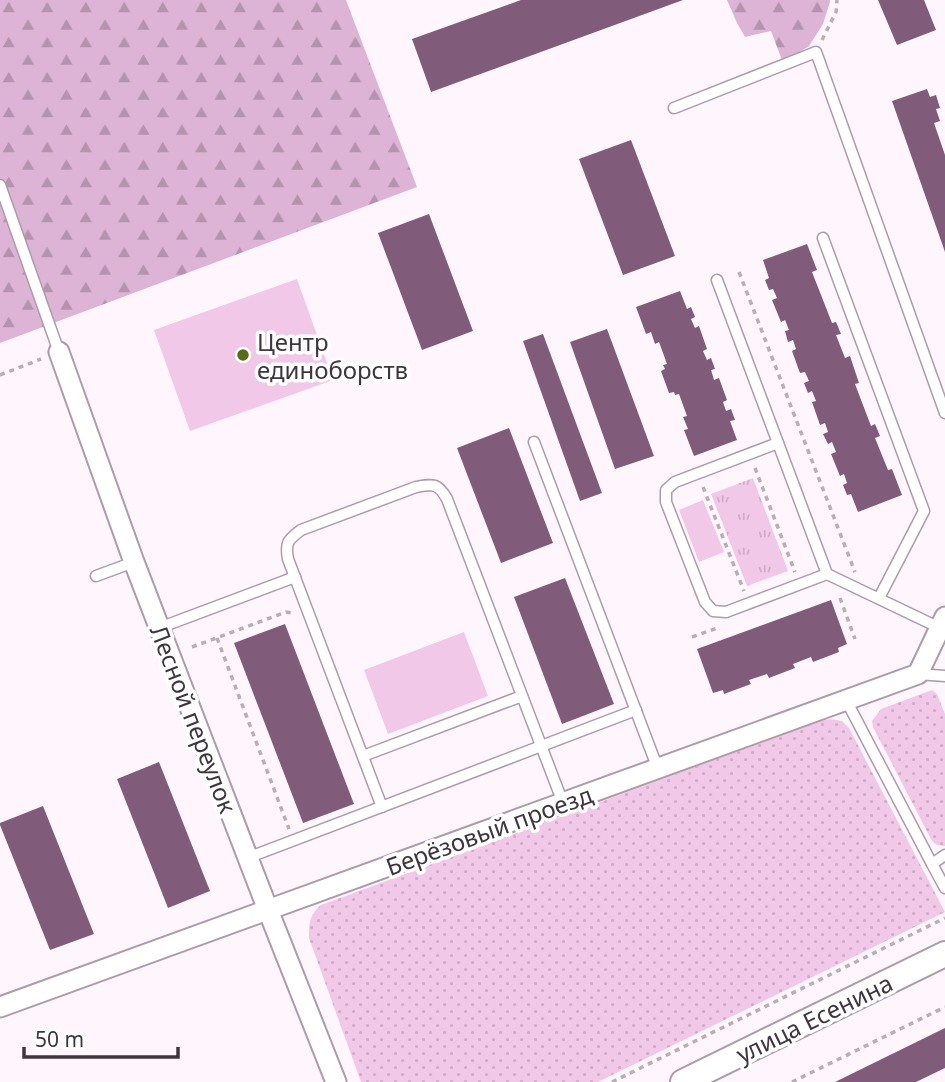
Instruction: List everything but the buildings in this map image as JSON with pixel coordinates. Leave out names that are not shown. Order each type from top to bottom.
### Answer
[{"type":"street","name":"Лесной переулок","points":[[60,352],[134,562],[336,1082]]},
{"type":"street","points":[[918,674],[942,623]]},
{"type":"street","name":"Берёзовый проезд","points":[[0,1007],[918,674]]},
{"type":"street","name":"улица Есенина","points":[[683,1082],[945,954]]},
{"type":"lane","points":[[674,107],[816,52],[945,414]]},
{"type":"lane","points":[[0,185],[60,352]]},
{"type":"lane","points":[[823,238],[924,511],[879,598]]},
{"type":"lane","points":[[717,280],[827,573],[879,598],[942,623]]},
{"type":"lane","points":[[534,442],[658,769]]},
{"type":"lane","points":[[778,443],[675,482],[666,490],[666,502],[705,602],[713,611],[726,612],[827,573]]},
{"type":"lane","points":[[382,807],[288,559],[286,547],[290,539],[301,530],[416,486],[432,484],[441,488],[447,499],[563,803]]},
{"type":"lane","points":[[96,576],[134,562]]},
{"type":"lane","points":[[159,628],[295,577]]},
{"type":"lane","points":[[918,674],[945,676]]},
{"type":"lane","points":[[363,756],[522,696]]},
{"type":"lane","points":[[846,700],[945,888]]},
{"type":"lane","points":[[247,858],[636,710]]},
{"type":"lane","points":[[932,864],[945,855]]},
{"type":"path","points":[[816,52],[836,12],[837,0]]},
{"type":"path","points":[[738,272],[862,590]]},
{"type":"path","points":[[0,375],[60,352]]},
{"type":"path","points":[[750,454],[800,584]]},
{"type":"path","points":[[698,473],[748,603]]},
{"type":"path","points":[[835,592],[841,599],[855,639]]},
{"type":"path","points":[[192,647],[286,612],[298,618]]},
{"type":"path","points":[[692,637],[730,624]]},
{"type":"path","points":[[217,638],[289,830],[295,833]]},
{"type":"path","points":[[611,1082],[945,918]]},
{"type":"path","points":[[792,1082],[945,1007]]},
{"type":"green space","points":[[0,0],[346,0],[417,187],[0,343]]},
{"type":"green space","points":[[727,0],[830,2],[823,24],[809,46],[783,63],[771,31],[745,37]]},
{"type":"green space","name":"Центр единоборств","points":[[297,279],[333,380],[190,431],[154,330]]},
{"type":"green space","points":[[753,478],[788,571],[747,586],[711,494]]},
{"type":"green space","points":[[703,500],[724,552],[699,562],[679,510]]},
{"type":"green space","points":[[464,632],[488,696],[388,734],[364,670]]},
{"type":"green space","points":[[932,690],[937,694],[945,714],[945,846],[932,841],[872,721],[881,709]]},
{"type":"green space","points":[[831,719],[842,721],[849,728],[945,912],[598,1082],[361,1082],[309,938],[310,920],[321,905]]},
{"type":"place","name":"Центр единоборств","points":[[243,355]]}]
